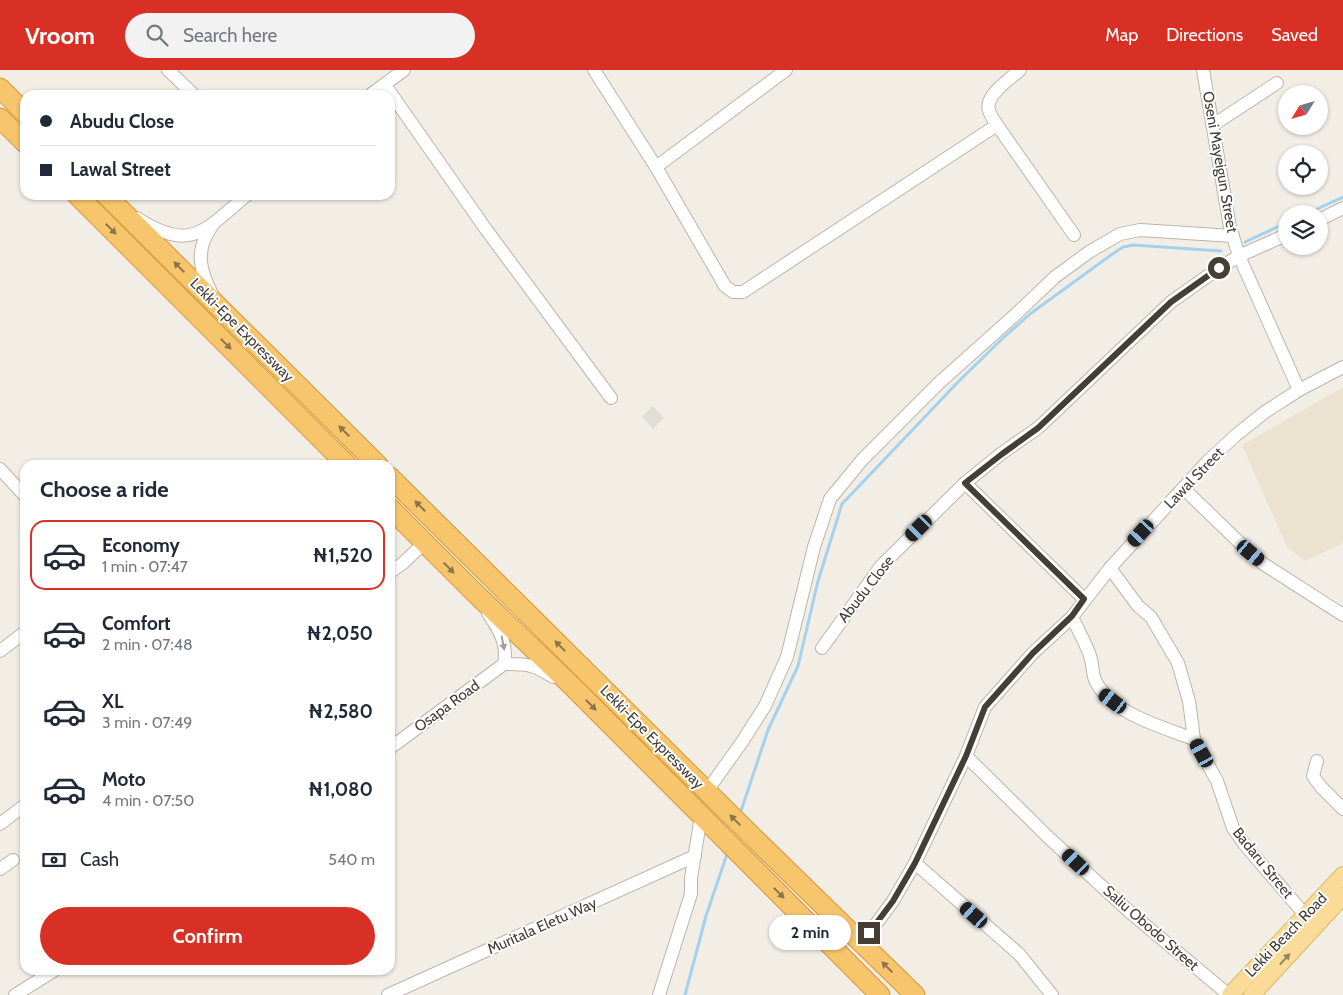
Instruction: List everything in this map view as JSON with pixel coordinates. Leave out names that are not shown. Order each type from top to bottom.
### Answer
[{"type":"highway","points":[[0,88],[20,108]]},
{"type":"highway","points":[[2,121],[20,138]]},
{"type":"highway","name":"Lekki-Epe Expressway","points":[[82,200],[341,460]]},
{"type":"highway","name":"Lekki-Epe Expressway","points":[[111,200],[373,460]]},
{"type":"highway","name":"Lekki-Epe Expressway","points":[[395,482],[712,797],[915,995]]},
{"type":"highway","name":"Lekki-Epe Expressway","points":[[395,513],[573,687],[880,995]]},
{"type":"highway","points":[[814,928],[832,936],[891,995]]},
{"type":"main road","name":"Lekki Beach Road","points":[[1229,995],[1343,875]]},
{"type":"main road","name":"Lekki Beach Road","points":[[1252,995],[1343,896]]},
{"type":"street","points":[[168,70],[189,90]]},
{"type":"street","points":[[378,90],[404,70]]},
{"type":"street","points":[[594,70],[656,167],[725,286],[733,292],[743,292],[997,125]]},
{"type":"street","points":[[656,167],[786,70]]},
{"type":"street","points":[[1020,70],[994,93],[989,100],[988,109],[997,125],[1074,234]]},
{"type":"street","name":"Oseni Mayeigun Street","points":[[1203,70],[1232,236],[1239,256],[1299,390]]},
{"type":"street","points":[[1213,126],[1278,83]]},
{"type":"street","points":[[385,85],[388,90]]},
{"type":"street","points":[[395,99],[485,228],[611,398]]},
{"type":"street","points":[[112,200],[152,227],[169,235],[180,237],[199,232],[215,222],[241,200]]},
{"type":"street","points":[[1328,216],[1343,208]]},
{"type":"street","points":[[215,222],[202,243],[201,264],[205,279],[213,295],[228,316]]},
{"type":"street","points":[[712,797],[765,706],[787,656],[814,547],[830,499],[862,460],[940,382],[1016,315],[1055,277],[1089,252],[1120,234],[1140,230],[1232,236]]},
{"type":"street","name":"Abudu Close","points":[[822,648],[881,566],[965,483],[1038,428],[1171,302],[1219,268],[1239,256],[1278,238]]},
{"type":"street","name":"Lawal Street","points":[[862,943],[893,901],[915,863],[966,756],[985,707],[1033,653],[1072,616],[1110,568],[1207,462],[1236,435],[1265,412],[1299,390],[1343,367]]},
{"type":"street","points":[[1,471],[20,491]]},
{"type":"street","points":[[965,483],[1084,599]]},
{"type":"street","points":[[1183,488],[1262,563],[1343,615]]},
{"type":"street","points":[[395,569],[424,543]]},
{"type":"street","name":"Badaru Street","points":[[1110,568],[1138,606],[1151,617],[1178,663],[1189,701],[1194,739],[1217,781],[1233,828],[1245,845],[1306,916]]},
{"type":"street","points":[[476,594],[502,634],[505,648],[504,664],[524,664],[540,668],[573,687]]},
{"type":"street","points":[[1072,616],[1091,660],[1091,671],[1105,695],[1132,716],[1194,739]]},
{"type":"street","points":[[0,651],[20,636]]},
{"type":"street","name":"Osapa Road","points":[[395,744],[504,664]]},
{"type":"street","name":"Saliu Obodo Street","points":[[966,756],[1048,836],[1125,907],[1229,995]]},
{"type":"street","points":[[1317,761],[1313,776],[1321,787],[1343,808]]},
{"type":"street","points":[[0,824],[20,809]]},
{"type":"street","points":[[659,995],[691,894],[691,878],[695,856],[707,821]]},
{"type":"street","name":"Muritala Eletu Way","points":[[388,995],[695,856]]},
{"type":"street","points":[[0,869],[13,860]]},
{"type":"street","points":[[915,863],[1019,954],[1052,995]]},
{"type":"street","points":[[16,995],[47,975]]},
{"type":"shaded area","points":[[1343,387],[1343,543],[1305,561],[1287,547],[1242,445]]},
{"type":"shaded area","points":[[653,406],[664,418],[653,429],[642,417]]},
{"type":"waterway","points":[[1326,205],[1343,197]]},
{"type":"waterway","points":[[1245,242],[1278,227]]},
{"type":"waterway","points":[[740,814],[768,730],[798,666],[818,581],[842,504],[959,381],[1003,338],[1030,314],[1111,255],[1123,247],[1133,245],[1221,251]]},
{"type":"waterway","points":[[685,995],[706,916],[728,851]]},
{"type":"route","points":[[869,933],[893,901],[915,863],[966,756],[985,707],[1033,653],[1072,616],[1084,599],[965,483],[1038,428],[1171,302],[1219,268]]}]
